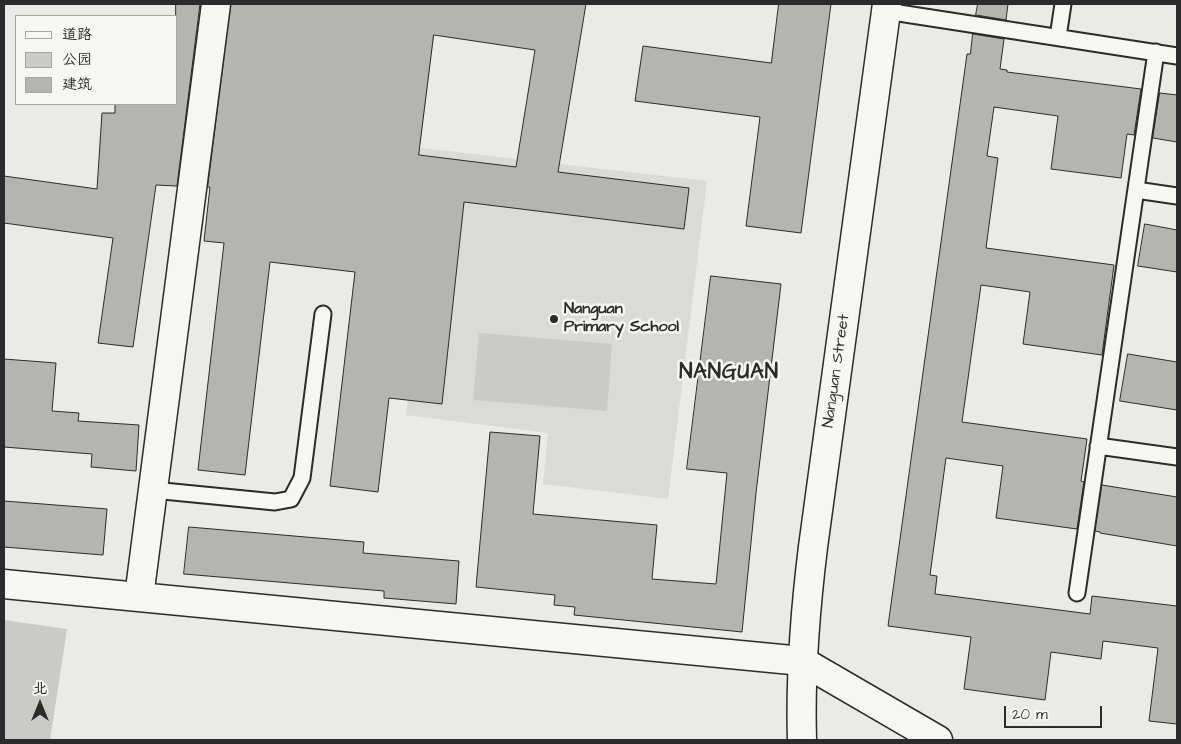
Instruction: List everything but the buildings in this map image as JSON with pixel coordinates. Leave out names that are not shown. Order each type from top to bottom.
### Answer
[{"type":"street","points":[[139,597],[216,4]]},
{"type":"street","name":"Nanguan Street","points":[[802,740],[801,695],[804,620],[887,7]]},
{"type":"street","points":[[4,584],[802,661],[938,740]]},
{"type":"lane","points":[[1058,37],[1063,4]]},
{"type":"lane","points":[[887,7],[1177,56]]},
{"type":"lane","points":[[1077,593],[1156,52]]},
{"type":"lane","points":[[1136,190],[1177,196]]},
{"type":"lane","points":[[153,490],[275,502],[291,499],[302,478],[323,314]]},
{"type":"lane","points":[[1098,446],[1177,457]]},
{"type":"shaded area","name":"Nanguan Primary School","points":[[361,141],[707,181],[668,499],[543,484],[548,433],[406,415],[429,222]]},
{"type":"green space","points":[[479,333],[612,344],[607,411],[473,400]]},
{"type":"green space","points":[[4,620],[67,629],[50,740],[4,740]]},
{"type":"place","name":"Nanguan Primary School","points":[[554,319]]},
{"type":"district","name":"NANGUAN","points":[[729,374]]}]
